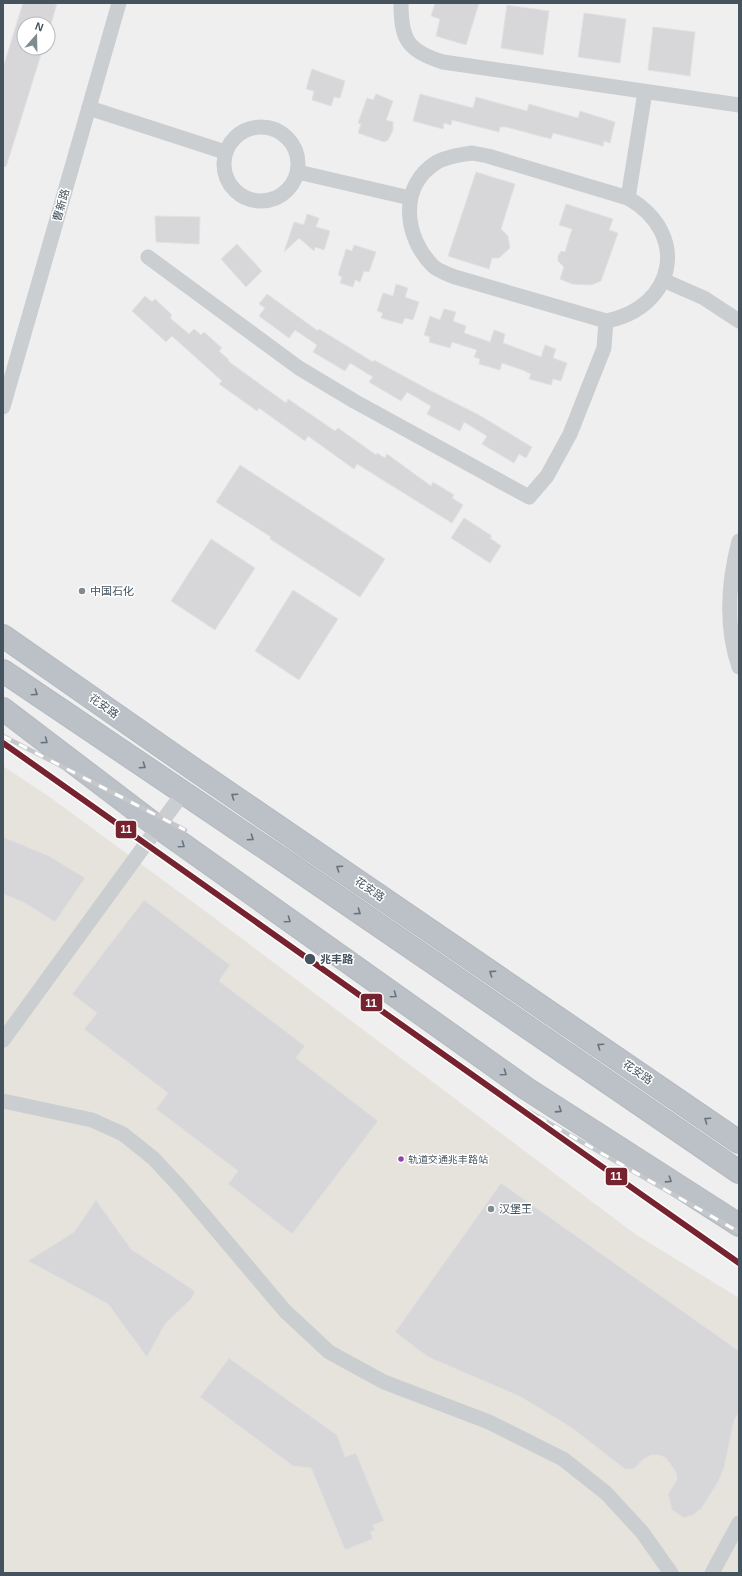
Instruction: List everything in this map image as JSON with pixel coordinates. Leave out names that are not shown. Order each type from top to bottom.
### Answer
[{"type":"highway","name":"花安路","points":[[3,636],[195,770],[739,1142]]},
{"type":"highway","points":[[3,671],[292,866],[739,1172]]},
{"type":"highway","points":[[3,709],[158,827],[526,1089],[739,1225]]},
{"type":"street","name":"曹新路","points":[[3,407],[119,3]]},
{"type":"street","points":[[401,3],[402,24],[405,38],[413,48],[425,56],[443,62],[739,105]]},
{"type":"street","points":[[628,198],[645,92]]},
{"type":"street","points":[[89,108],[226,152]]},
{"type":"street","points":[[256,127],[270,128],[284,134],[293,144],[299,158],[298,172],[290,188],[277,198],[260,202],[243,197],[230,186],[224,169],[226,152],[232,140],[243,131],[256,127]]},
{"type":"street","points":[[472,153],[488,156],[628,198],[642,206],[661,229],[668,246],[668,262],[663,280],[653,296],[638,310],[623,318],[606,321],[455,277],[434,267],[422,252],[412,232],[408,214],[410,198],[423,173],[437,162],[454,155],[472,153]]},
{"type":"street","points":[[298,172],[410,198]]},
{"type":"street","points":[[148,257],[299,368],[354,401],[529,497],[547,476],[570,434],[604,348],[606,321]]},
{"type":"street","points":[[663,280],[704,298],[739,321]]},
{"type":"street","points":[[739,542],[734,560],[729,600],[732,647],[739,667]]},
{"type":"street","points":[[3,1040],[180,797]]},
{"type":"street","points":[[3,1101],[92,1120],[123,1134],[153,1158],[181,1188],[285,1311],[329,1352],[384,1382],[489,1422],[563,1459],[606,1493],[642,1532],[671,1573]]},
{"type":"street","points":[[712,1573],[739,1523]]},
{"type":"shaded area","points":[[3,766],[51,798],[209,914],[635,1234],[739,1298],[739,1573],[3,1573]]},
{"type":"building","points":[[23,3],[57,3],[53,16],[19,16]]},
{"type":"building","points":[[435,3],[479,3],[466,45],[436,36],[440,19],[431,16]]},
{"type":"building","points":[[507,5],[549,11],[543,55],[501,48]]},
{"type":"building","points":[[584,13],[626,19],[620,63],[578,57]]},
{"type":"building","points":[[16,26],[16,56],[41,56],[6,167],[3,166],[3,68]]},
{"type":"building","points":[[653,27],[695,32],[690,76],[648,70]]},
{"type":"building","points":[[312,69],[345,81],[340,98],[334,97],[331,106],[312,100],[314,91],[306,89]]},
{"type":"building","points":[[376,94],[393,101],[386,120],[393,122],[393,130],[388,140],[384,142],[358,133],[361,124],[358,123],[367,98],[373,100]]},
{"type":"building","points":[[420,94],[473,108],[476,97],[527,111],[529,104],[578,118],[580,111],[615,122],[610,143],[604,141],[603,146],[553,133],[551,139],[506,127],[500,127],[499,132],[452,120],[451,125],[444,123],[443,129],[413,121]]},
{"type":"building","points":[[476,172],[515,184],[501,229],[508,236],[510,248],[499,258],[492,258],[489,269],[448,256]]},
{"type":"building","points":[[566,204],[613,219],[609,230],[618,233],[601,281],[591,285],[572,284],[560,279],[564,267],[558,261],[558,256],[561,251],[565,252],[572,229],[559,225]]},
{"type":"building","points":[[307,214],[319,218],[316,227],[330,231],[324,250],[315,247],[314,251],[299,238],[284,252],[294,222],[304,225]]},
{"type":"building","points":[[155,216],[200,217],[199,244],[156,242]]},
{"type":"building","points":[[237,244],[262,271],[246,287],[221,259]]},
{"type":"building","points":[[354,245],[376,252],[369,272],[364,271],[360,282],[355,280],[353,287],[340,283],[342,277],[338,275],[346,249],[352,251]]},
{"type":"building","points":[[396,284],[408,288],[405,297],[419,302],[413,320],[405,318],[402,324],[381,318],[383,313],[377,311],[383,293],[393,296]]},
{"type":"building","points":[[267,294],[318,331],[319,329],[373,362],[374,360],[479,415],[532,447],[526,458],[519,454],[514,463],[482,444],[487,436],[464,422],[460,431],[427,414],[431,406],[407,392],[401,401],[369,382],[373,377],[350,363],[345,371],[313,352],[317,345],[295,330],[289,338],[259,316],[265,308],[259,304]]},
{"type":"building","points":[[145,296],[152,302],[155,299],[172,315],[170,318],[189,334],[194,329],[201,335],[204,332],[222,348],[219,351],[229,360],[228,361],[286,403],[288,399],[335,431],[338,428],[376,455],[377,453],[385,458],[387,454],[431,486],[433,482],[454,495],[452,498],[463,505],[452,523],[357,464],[354,469],[308,436],[305,441],[259,408],[257,411],[219,384],[222,381],[172,336],[166,342],[132,311]]},
{"type":"building","points":[[444,309],[456,312],[453,321],[466,326],[464,333],[490,342],[494,330],[505,334],[503,343],[541,357],[545,345],[556,349],[553,358],[567,363],[561,381],[553,379],[551,385],[529,379],[531,374],[502,363],[500,370],[479,364],[480,359],[474,357],[477,350],[452,342],[450,348],[429,342],[430,337],[424,335],[430,316],[440,320]]},
{"type":"building","points":[[240,465],[385,559],[360,597],[216,502]]},
{"type":"building","points":[[464,518],[492,536],[490,538],[501,546],[490,563],[451,538]]},
{"type":"building","points":[[211,539],[255,568],[215,630],[171,601]]},
{"type":"building","points":[[293,590],[338,619],[299,680],[255,651]]},
{"type":"building","points":[[3,837],[49,856],[85,878],[55,922],[25,903],[3,894]]},
{"type":"building","points":[[144,900],[230,965],[219,981],[305,1046],[296,1058],[378,1121],[292,1234],[228,1184],[238,1171],[156,1109],[168,1093],[84,1029],[97,1013],[72,994]]},
{"type":"building","points":[[501,1183],[739,1351],[739,1413],[735,1418],[733,1425],[724,1468],[718,1482],[701,1509],[693,1515],[684,1518],[672,1510],[668,1494],[677,1480],[676,1472],[666,1458],[659,1455],[651,1455],[633,1469],[625,1469],[572,1428],[521,1397],[428,1357],[395,1332]]},
{"type":"building","points":[[96,1200],[131,1249],[195,1291],[192,1298],[165,1324],[147,1357],[108,1304],[28,1261],[74,1232]]},
{"type":"building","points":[[229,1358],[337,1435],[345,1457],[356,1453],[384,1521],[373,1525],[375,1530],[370,1532],[373,1539],[345,1550],[311,1468],[293,1466],[200,1397]]},
{"type":"railway","points":[[3,736],[185,830]]},
{"type":"railway","points":[[507,1099],[739,1232]]},
{"type":"transit line","name":"11","points":[[3,743],[739,1263]]},
{"type":"place","name":"中国石化","points":[[82,591]]},
{"type":"place","name":"兆丰路","points":[[310,959]]},
{"type":"place","name":"轨道交通兆丰路站","points":[[401,1159]]},
{"type":"place","name":"汉堡王","points":[[491,1209]]}]
